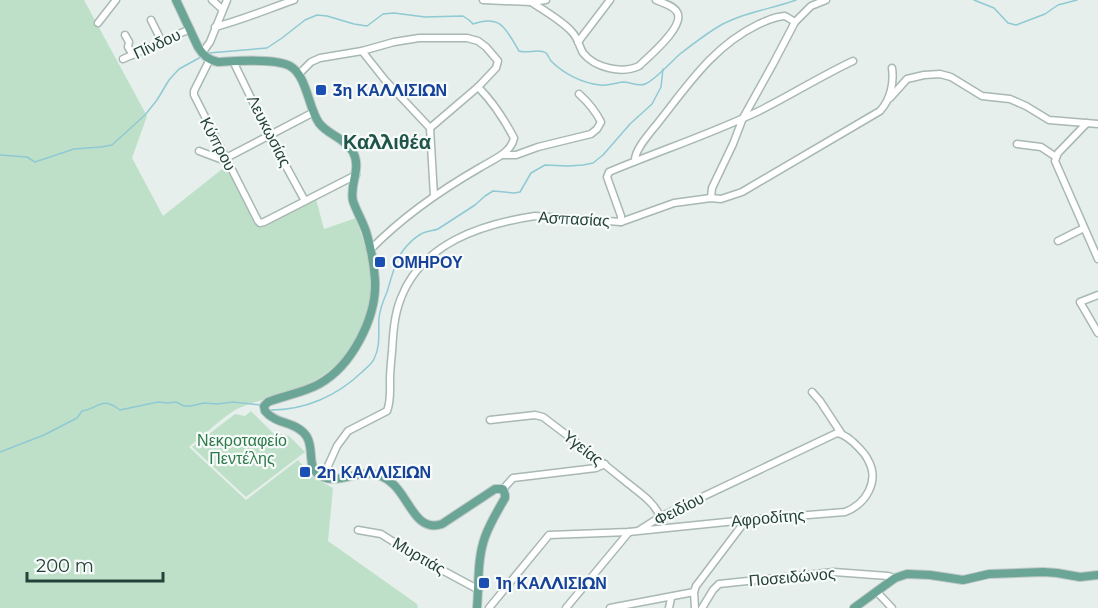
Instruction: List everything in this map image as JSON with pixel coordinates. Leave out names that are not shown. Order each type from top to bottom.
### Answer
[{"type":"main road","points":[[176,0],[202,53],[210,59],[218,62],[261,61],[283,64],[299,74],[317,120],[352,150],[356,161],[352,197],[366,229],[375,281],[372,305],[365,325],[349,358],[338,370],[321,384],[271,401],[264,406],[265,411],[268,415],[297,427],[304,434],[310,446],[311,463],[314,470],[323,477],[333,478],[368,473],[381,477],[394,485],[420,521],[430,526],[442,524],[495,489],[502,489],[505,498],[489,527],[482,548],[477,608]]},
{"type":"main road","points":[[854,608],[895,578],[908,574],[963,580],[989,574],[1042,572],[1080,578],[1098,575]]},
{"type":"street","points":[[98,23],[116,0]]},
{"type":"street","points":[[212,0],[222,9]]},
{"type":"street","points":[[202,53],[210,42],[227,0]]},
{"type":"street","points":[[215,27],[294,0]]},
{"type":"street","points":[[483,0],[531,2],[547,0],[548,13]]},
{"type":"street","points":[[578,42],[610,0]]},
{"type":"street","points":[[531,2],[574,33],[585,55],[605,67],[623,70],[639,66],[667,39],[679,18],[675,10],[656,0]]},
{"type":"street","points":[[711,198],[712,188],[743,118],[795,22],[811,6],[826,0]]},
{"type":"street","points":[[635,161],[635,154],[645,139],[702,67],[718,52],[742,33],[775,17],[785,15],[795,22]]},
{"type":"street","points":[[151,20],[162,42]]},
{"type":"street","name":"Πίνδου","points":[[123,59],[190,29]]},
{"type":"street","points":[[125,35],[133,55]]},
{"type":"street","points":[[299,74],[311,62],[394,42],[419,38],[467,38],[478,41],[498,61],[495,68],[478,87],[430,128]]},
{"type":"street","points":[[362,51],[385,80],[430,128],[434,196]]},
{"type":"street","name":"Κύπρου","points":[[210,59],[194,95],[258,221],[264,222],[305,201]]},
{"type":"street","name":"Λευκωσίας","points":[[232,61],[305,201]]},
{"type":"street","points":[[621,222],[607,177],[609,171],[692,140],[761,110],[853,61]]},
{"type":"street","points":[[888,101],[892,83],[892,68]]},
{"type":"street","name":"Ασπασίας","points":[[323,477],[337,446],[348,431],[387,411],[390,399],[394,326],[401,298],[414,274],[443,246],[468,233],[487,226],[535,216],[621,222],[674,203],[711,198],[721,199],[742,192],[880,111],[904,81],[924,75],[940,74],[951,77],[982,96],[1010,99],[1049,120],[1098,124]]},
{"type":"street","points":[[370,250],[393,228],[434,196],[502,156],[513,146],[514,138],[494,105],[478,87]]},
{"type":"street","points":[[502,156],[516,155],[591,134],[601,122],[589,103],[579,94]]},
{"type":"street","points":[[199,151],[227,160],[314,112]]},
{"type":"street","points":[[1088,123],[1056,157],[1055,161],[1098,259]]},
{"type":"street","points":[[1017,144],[1041,147],[1056,157]]},
{"type":"street","points":[[305,201],[356,175]]},
{"type":"street","points":[[1058,241],[1084,228]]},
{"type":"street","points":[[1098,295],[1080,302],[1098,333]]},
{"type":"street","points":[[812,392],[841,433]]},
{"type":"street","name":"Υγείας","points":[[490,420],[535,415],[543,417],[650,501],[660,518]]},
{"type":"street","name":"Αφροδίτης","points":[[638,531],[851,510],[868,495],[871,488],[872,471],[861,449],[841,433]]},
{"type":"street","name":"Φειδίου","points":[[489,608],[549,535],[638,531],[660,518],[841,433]]},
{"type":"street","points":[[502,489],[513,478],[596,468],[605,464]]},
{"type":"street","points":[[695,608],[694,592],[700,579],[746,520]]},
{"type":"street","name":"Μυρτιάς","points":[[358,530],[381,534],[478,590]]},
{"type":"street","points":[[566,608],[628,532]]},
{"type":"street","name":"Ποσειδώνος","points":[[702,608],[719,584],[834,572],[895,578]]},
{"type":"street","points":[[610,608],[694,592]]},
{"type":"street","points":[[877,592],[892,608]]},
{"type":"street","points":[[669,608],[671,597]]},
{"type":"green space","points":[[0,0],[84,0],[147,116],[132,158],[163,216],[226,166],[254,223],[260,227],[316,199],[324,229],[356,218],[368,259],[372,289],[364,320],[352,346],[344,357],[325,374],[302,387],[232,412],[189,447],[246,500],[298,460],[313,477],[333,488],[328,541],[417,604],[418,608],[0,608]]},
{"type":"green space","name":"Νεκροταφείο Πεντέλης","points":[[251,411],[273,433],[289,436],[305,452],[246,497],[192,447],[235,414],[245,416]]},
{"type":"waterway","points":[[209,53],[267,48],[305,20],[317,15],[367,26],[383,14],[425,17],[463,16],[473,24],[483,21],[497,23],[506,31],[519,51],[543,52],[562,70],[580,80],[600,85],[623,82],[643,85],[690,46],[721,25],[739,17],[796,0]]},
{"type":"waterway","points":[[974,0],[994,8],[1008,23],[1016,25],[1045,14],[1058,5],[1077,0]]},
{"type":"waterway","points":[[0,155],[27,157],[35,162],[74,149],[112,145],[145,115],[179,69],[201,57]]},
{"type":"waterway","points":[[271,410],[296,407],[331,395],[352,381],[372,363],[378,349],[379,318],[382,305],[394,269],[399,257],[414,239],[423,233],[438,229],[493,191],[520,192],[531,173],[545,165],[568,166],[593,163],[652,104],[661,87],[663,69]]},
{"type":"waterway","points":[[0,452],[44,435],[77,418],[82,411],[104,403],[120,410],[158,402],[176,402],[184,406],[233,402],[260,405]]},
{"type":"place","name":"3η ΚΑΛΛΙΣΙΩΝ","points":[[321,90]]},
{"type":"place","name":"ΟΜΗΡΟΥ","points":[[380,262]]},
{"type":"place","name":"2η ΚΑΛΛΙΣΙΩΝ","points":[[305,472]]},
{"type":"place","name":"1η ΚΑΛΛΙΣΙΩΝ","points":[[484,583]]},
{"type":"district","name":"Καλλιθέα","points":[[387,142]]}]
